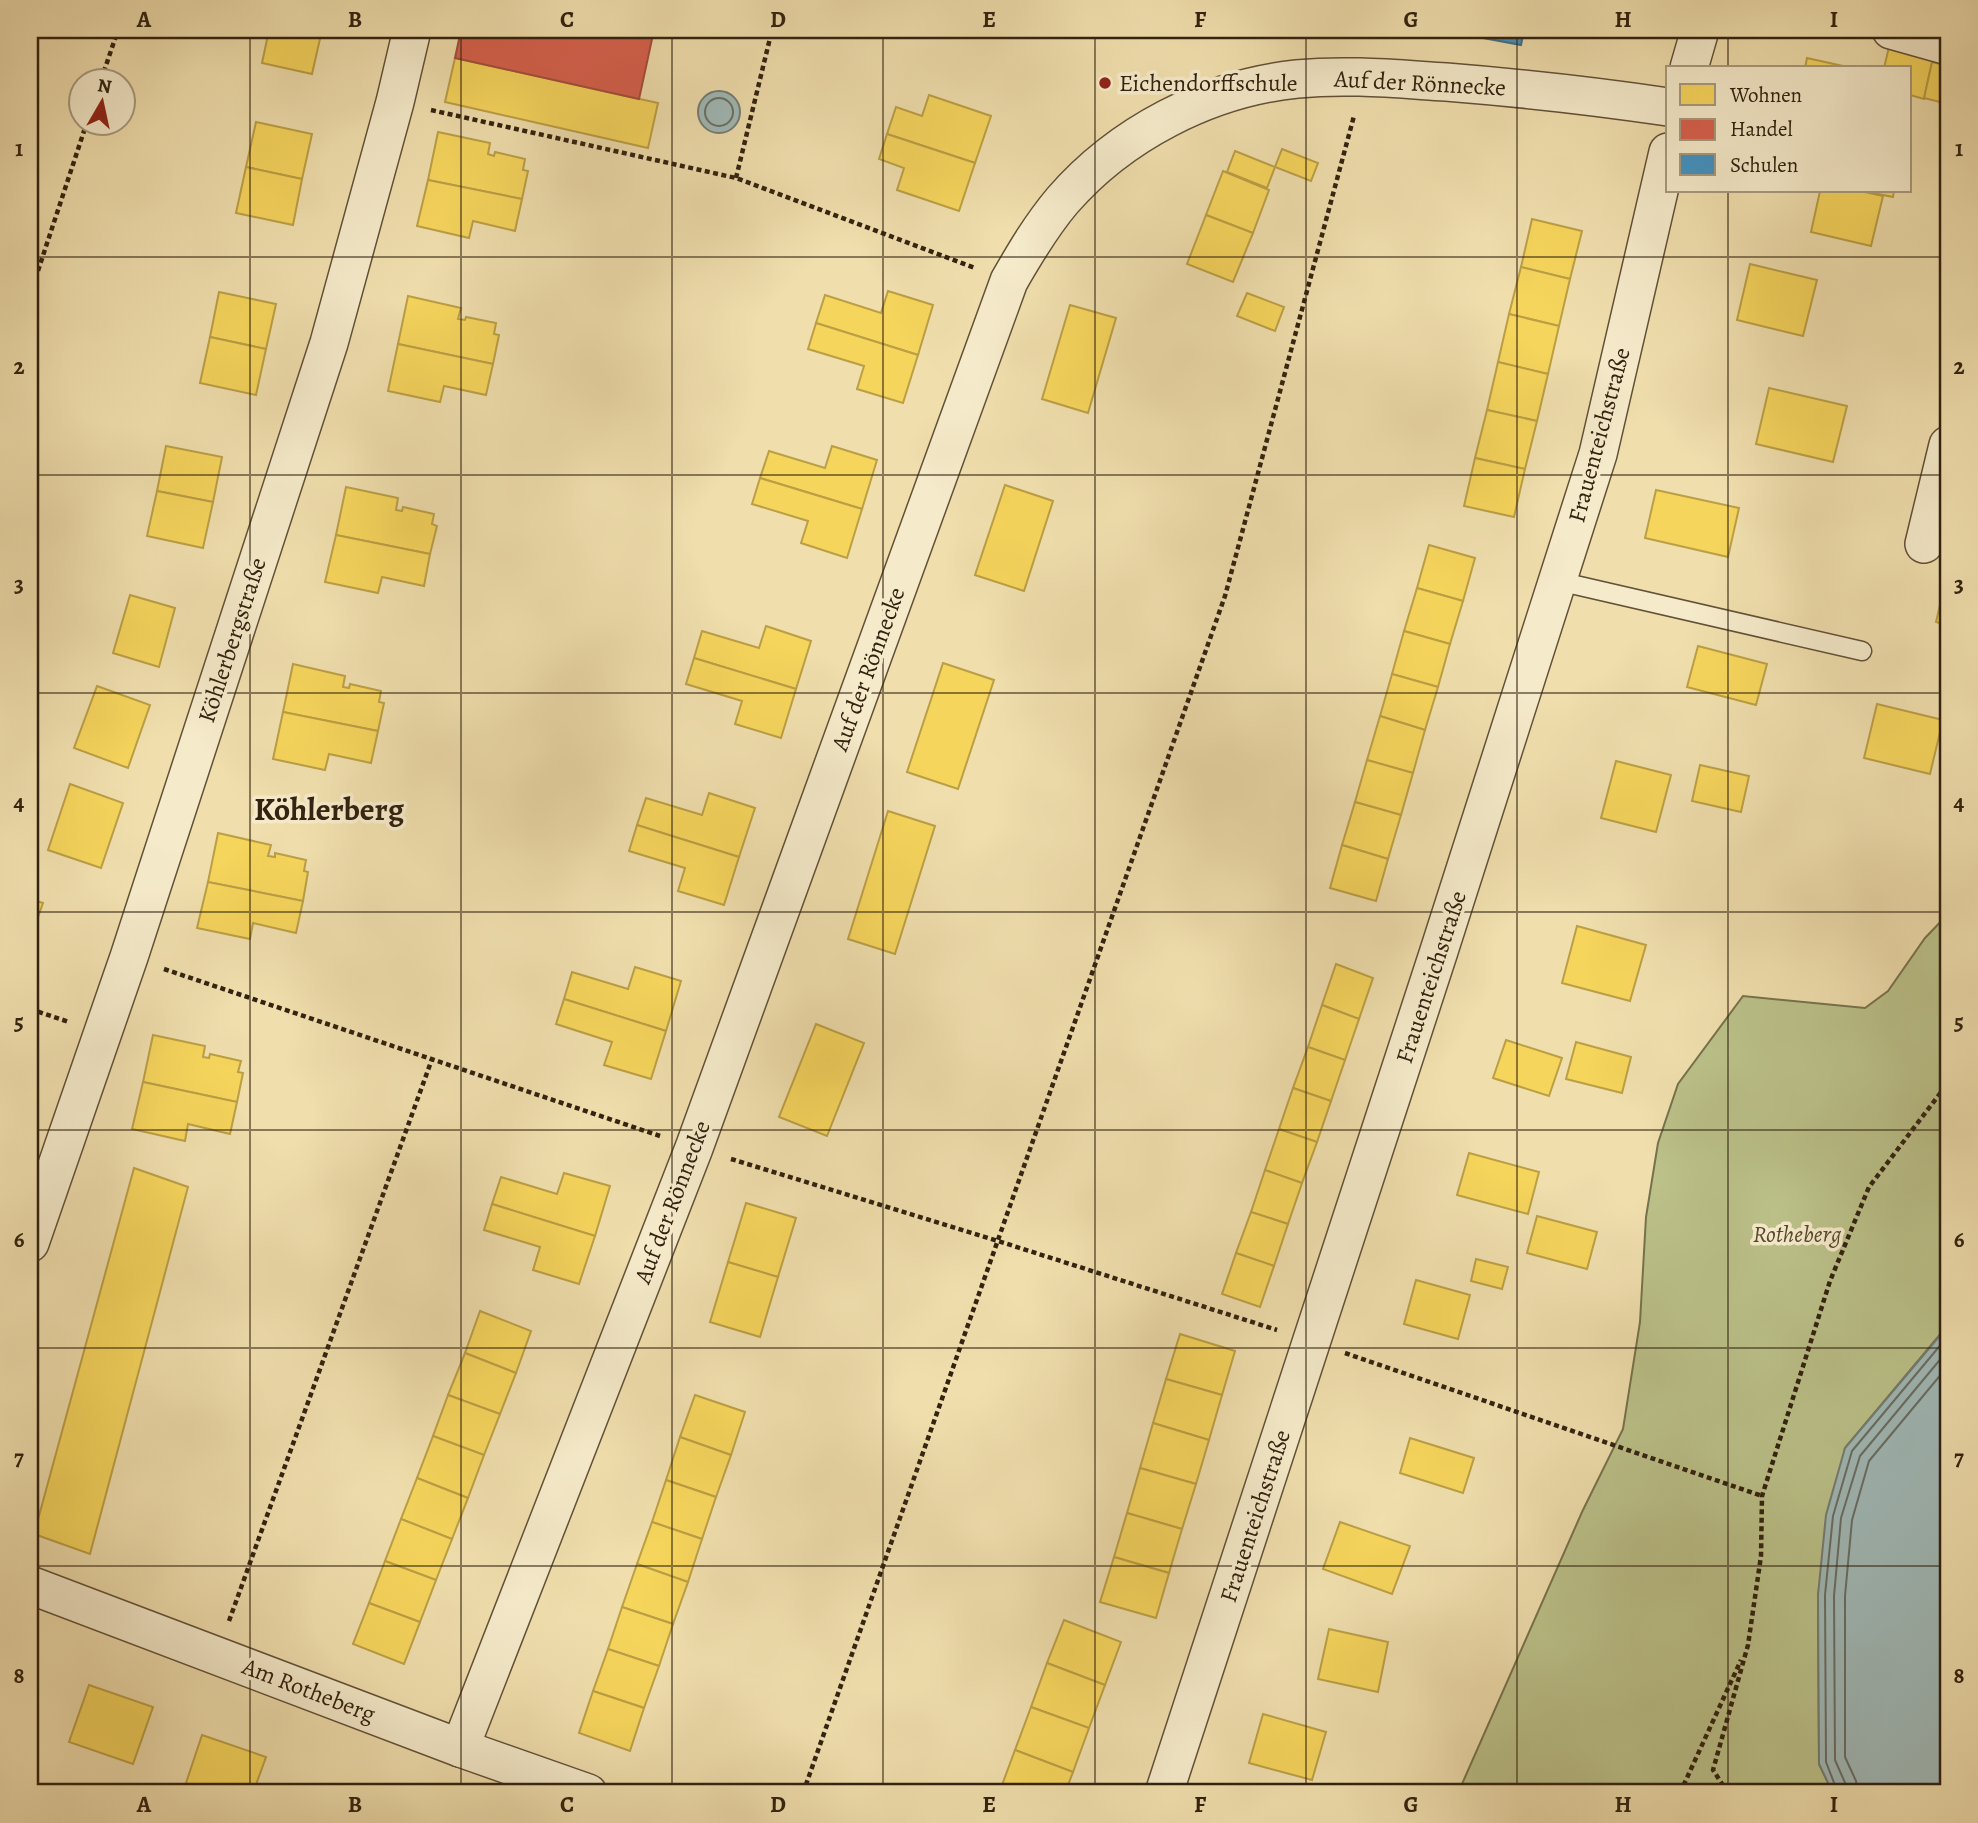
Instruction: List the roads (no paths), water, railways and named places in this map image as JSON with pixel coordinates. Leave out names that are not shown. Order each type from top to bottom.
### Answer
[{"type":"street","name":"Köhlerbergstraße","points":[[30,1243],[129,957],[329,343],[412,30]]},
{"type":"street","points":[[1690,66],[1700,30]]},
{"type":"street","points":[[1892,30],[1948,46]]},
{"type":"street","name":"Auf der Rönnecke","points":[[460,1748],[694,1148],[1009,281],[1035,237],[1063,201],[1101,162],[1146,131],[1186,109],[1233,92],[1296,79],[1364,76],[1508,87],[1666,107]]},
{"type":"street","name":"Frauenteichstraße","points":[[1164,1793],[1598,454],[1666,161]]},
{"type":"street","points":[[1924,544],[1948,445]]},
{"type":"street","name":"Am Rotheberg","points":[[30,1585],[460,1748],[588,1793]]},
{"type":"lane","points":[[1558,581],[1862,651]]},
{"type":"water","points":[[719,91],[734,97],[740,112],[734,127],[719,133],[704,127],[698,112],[704,97]]},
{"type":"water","points":[[1948,1326],[1948,1793],[1833,1793],[1819,1764],[1818,1595],[1826,1515],[1845,1448]]},
{"type":"place","name":"Eichendorffschule","points":[[1105,83]]},
{"type":"district","name":"Köhlerberg","points":[[329,809]]},
{"type":"park label","name":"Rotheberg","points":[[1797,1234]]}]
